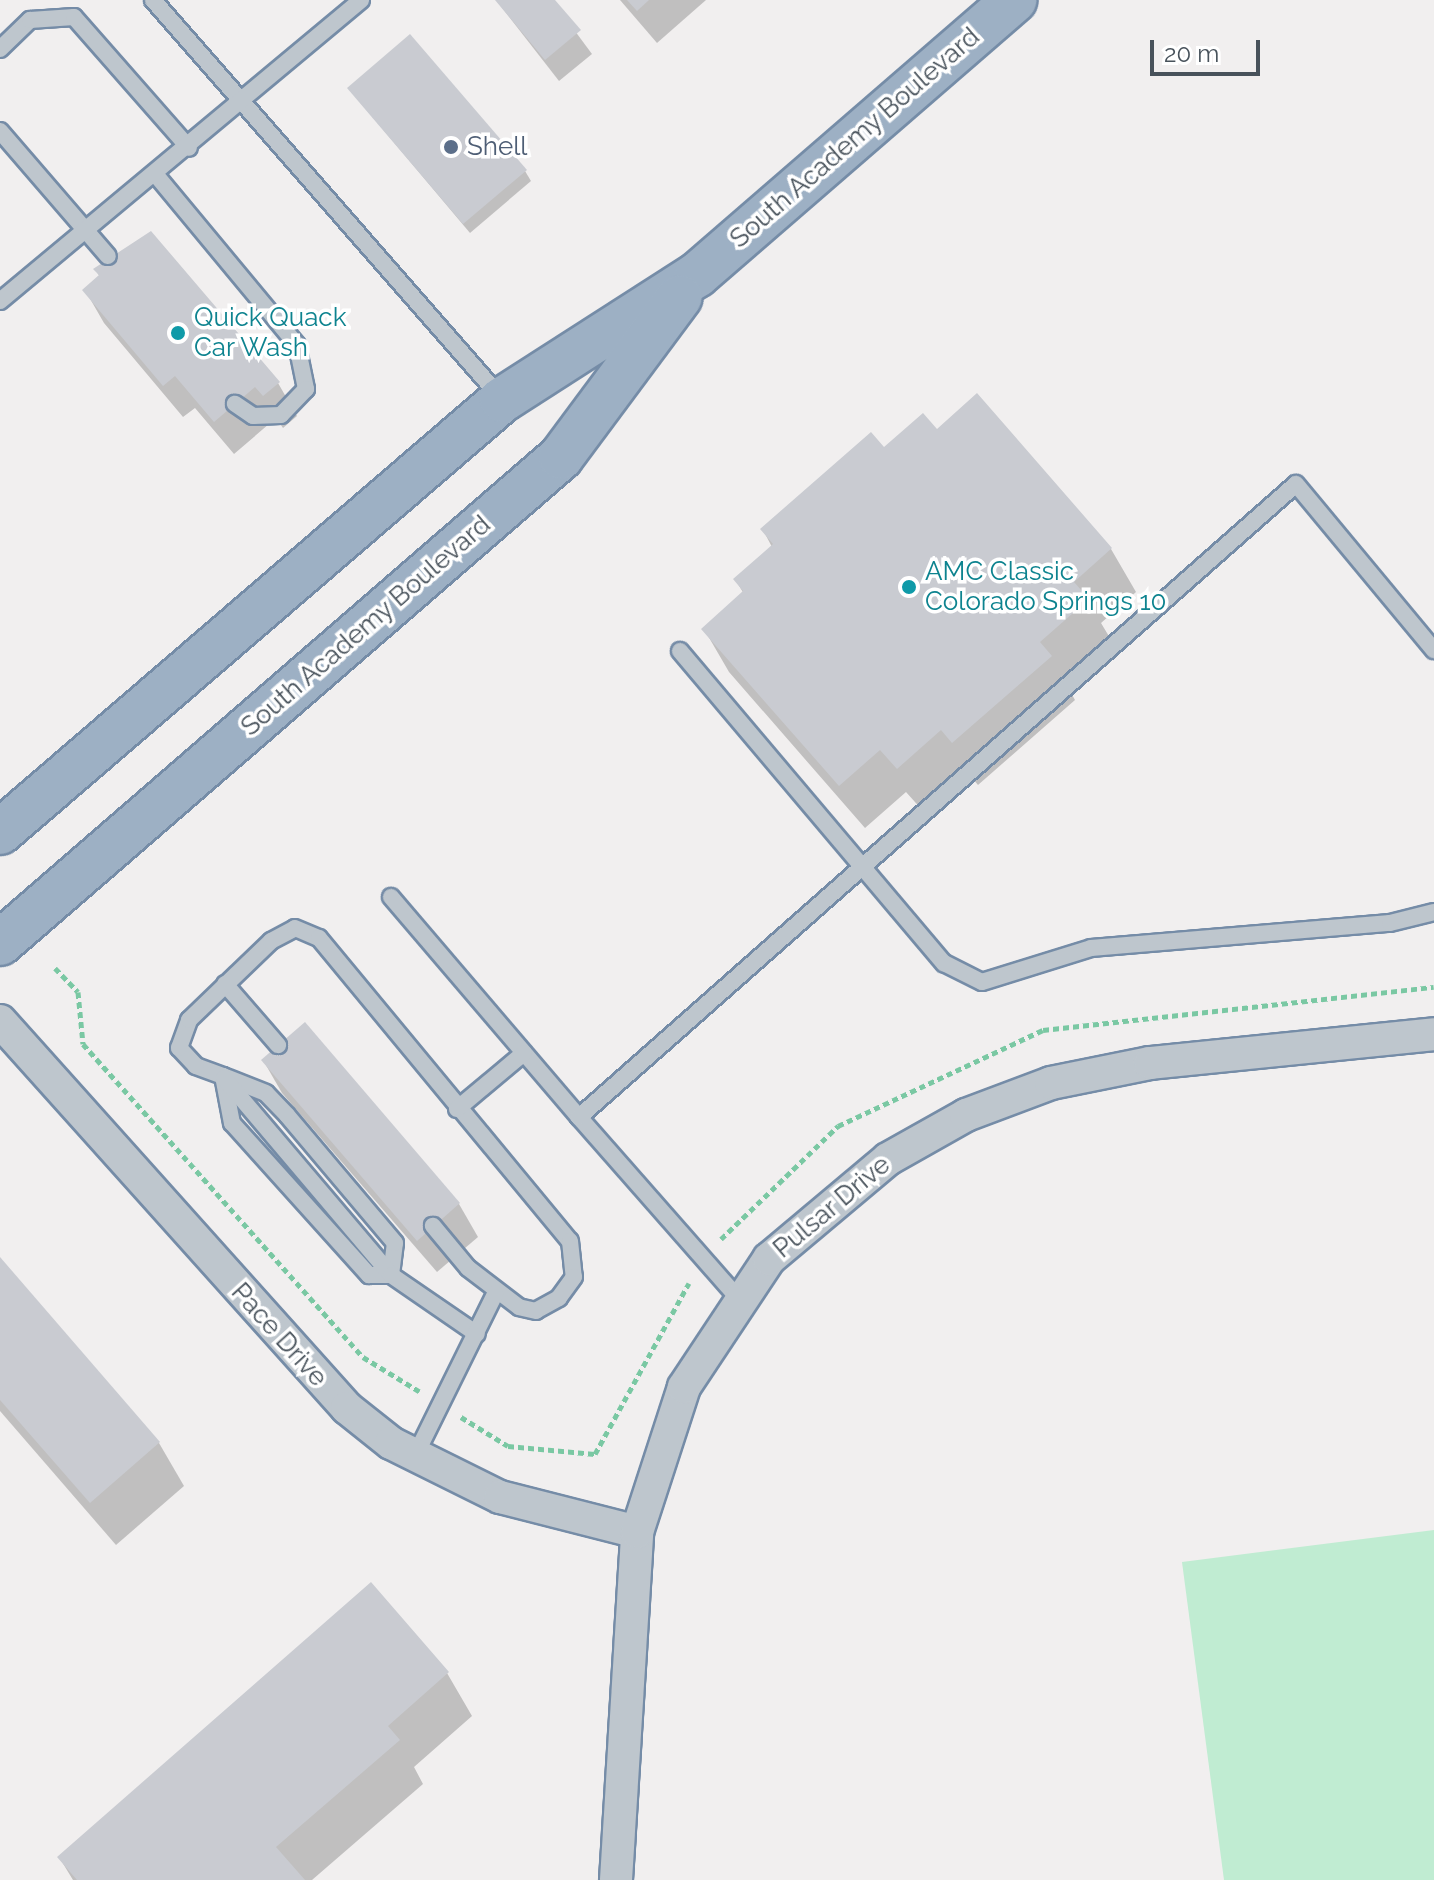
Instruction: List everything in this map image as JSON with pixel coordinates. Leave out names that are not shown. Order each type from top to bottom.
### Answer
[{"type":"highway","name":"South Academy Boulevard","points":[[0,832],[502,400],[697,275],[1014,0]]},
{"type":"highway","name":"South Academy Boulevard","points":[[0,943],[561,457],[697,275]]},
{"type":"street","name":"Pace Drive","points":[[0,1021],[297,1357],[347,1408],[415,1456],[500,1497],[637,1532]]},
{"type":"street","name":"Pulsar Drive","points":[[616,1880],[637,1532],[684,1387],[738,1298],[769,1259],[848,1187],[924,1138],[1005,1099],[1098,1070],[1434,1034]]},
{"type":"lane","points":[[153,0],[502,400]]},
{"type":"lane","points":[[0,301],[243,104],[361,0]]},
{"type":"lane","points":[[0,49],[30,20],[74,17],[189,148]]},
{"type":"lane","points":[[0,131],[108,256]]},
{"type":"lane","points":[[156,175],[297,345],[306,389],[281,415],[253,416],[235,404]]},
{"type":"lane","points":[[579,1117],[861,872],[1296,484],[1434,650]]},
{"type":"lane","points":[[680,651],[861,872],[944,963],[982,982],[1091,948],[1390,923],[1434,912]]},
{"type":"lane","points":[[391,897],[738,1298]]},
{"type":"lane","points":[[391,1275],[395,1243],[266,1093],[196,1066],[179,1048],[180,1034],[225,984],[271,941],[304,929],[319,938],[457,1109],[559,1226],[577,1259],[559,1298],[536,1311],[495,1294],[433,1226]]},
{"type":"lane","points":[[225,984],[278,1045]]},
{"type":"lane","points":[[457,1109],[524,1053]]},
{"type":"lane","points":[[223,1076],[232,1123],[369,1275],[391,1275]]},
{"type":"lane","points":[[223,1076],[391,1275],[477,1334]]},
{"type":"lane","points":[[415,1456],[495,1294]]},
{"type":"green space","points":[[1434,1530],[1434,1880],[1224,1880],[1182,1562]]},
{"type":"building","points":[[495,0],[555,0],[581,30],[545,60]]},
{"type":"building","points":[[627,0],[649,0],[637,11]]},
{"type":"building","points":[[410,34],[527,170],[463,224],[347,88]]},
{"type":"building","name":"Quick Quack Car Wash","points":[[151,231],[280,382],[263,396],[255,387],[214,422],[175,376],[163,386],[82,290],[99,275],[93,269]]},
{"type":"building","name":"AMC Classic Colorado Springs 10","points":[[977,393],[1112,548],[1074,582],[1089,599],[1040,642],[1052,656],[952,743],[941,730],[897,769],[880,750],[839,786],[701,629],[743,591],[733,579],[773,544],[760,529],[871,432],[884,447],[923,413],[937,429]]},
{"type":"building","points":[[305,1022],[460,1203],[417,1241],[261,1060]]},
{"type":"building","points":[[0,1257],[160,1442],[90,1503],[0,1400]]},
{"type":"building","points":[[371,1582],[449,1672],[388,1726],[400,1740],[276,1847],[305,1880],[77,1880],[57,1857]]},
{"type":"place","name":"Shell","points":[[451,147]]},
{"type":"place","name":"Quick Quack Car Wash","points":[[178,333]]},
{"type":"place","name":"AMC Classic Colorado Springs 10","points":[[909,587]]}]
